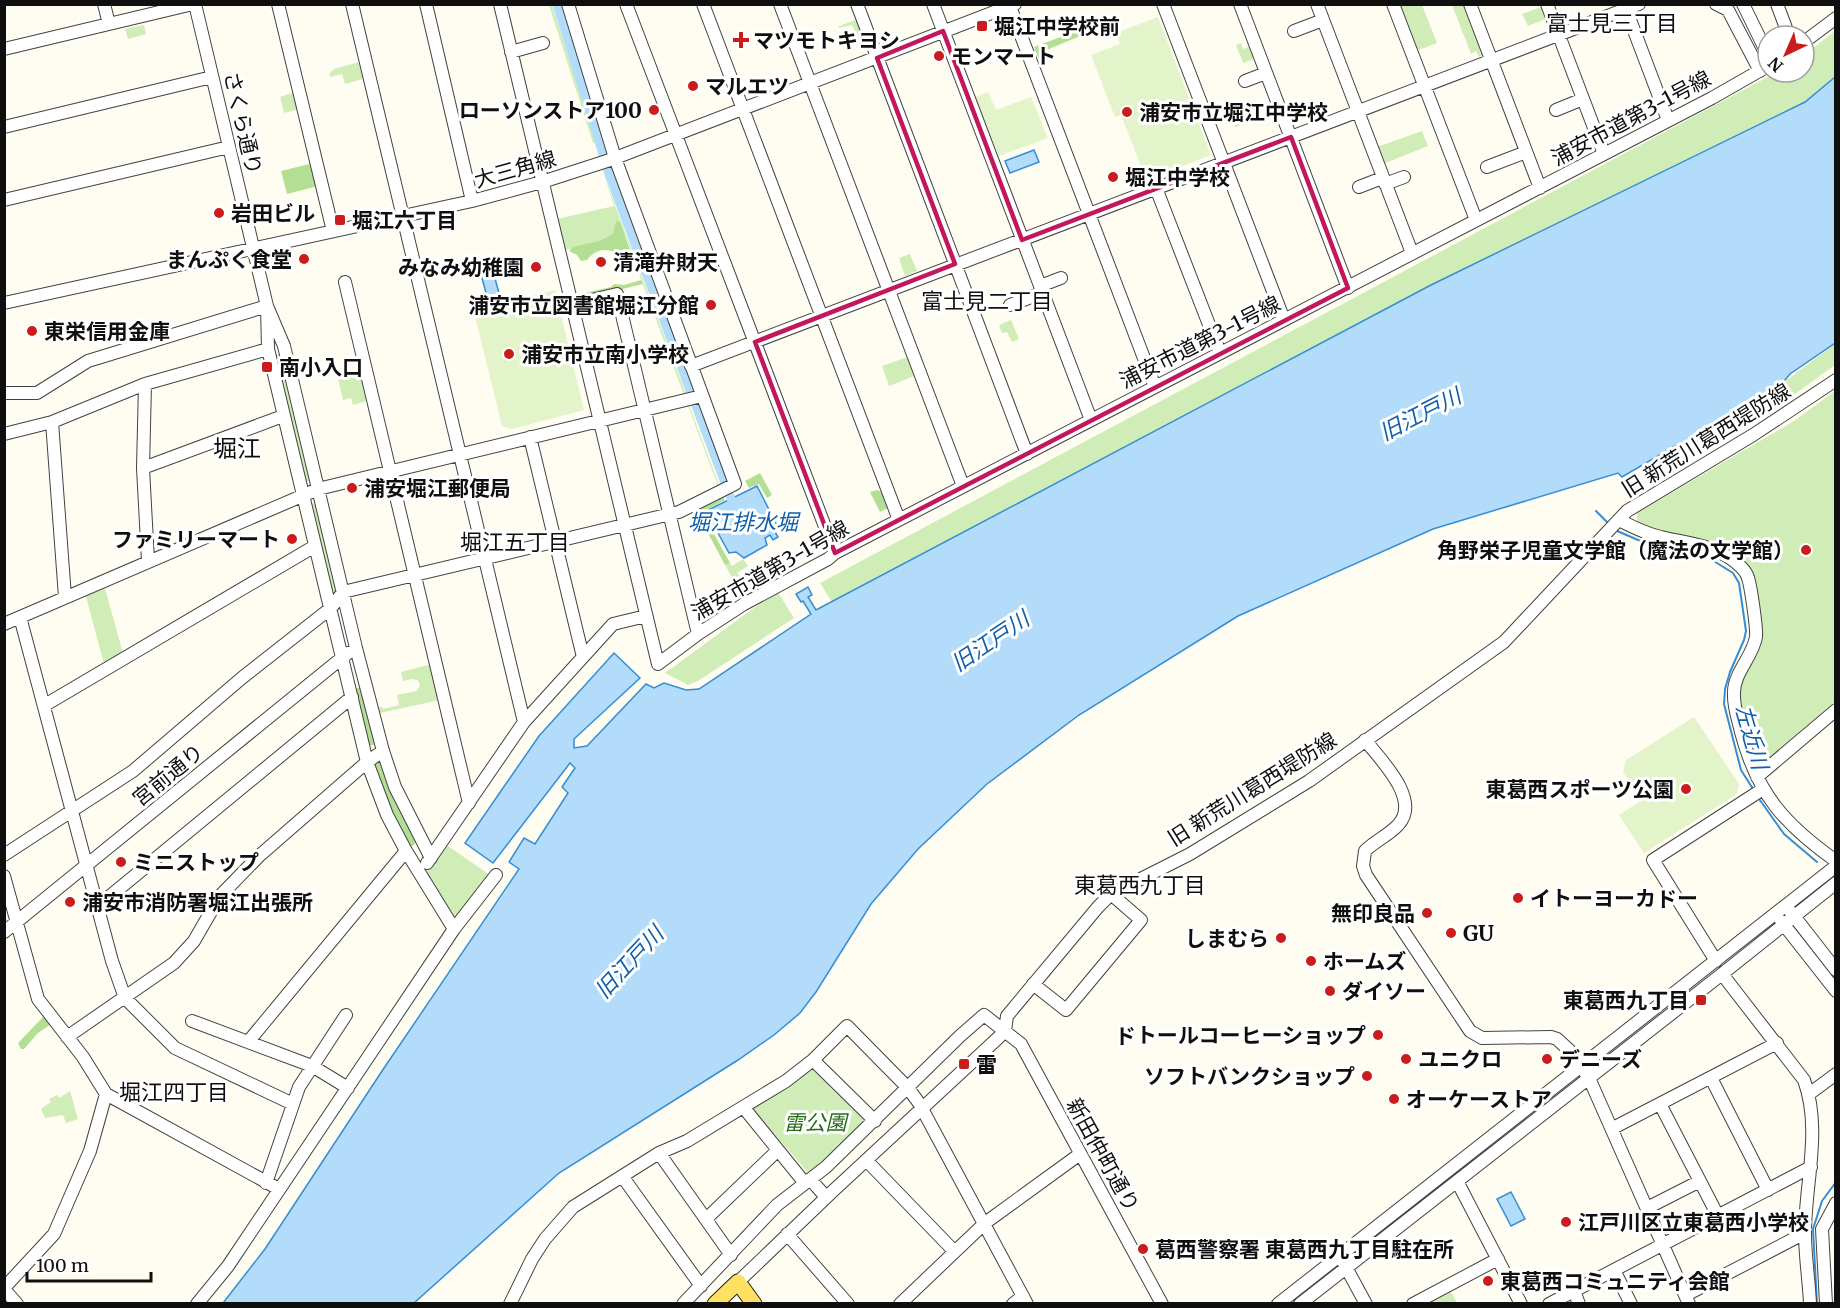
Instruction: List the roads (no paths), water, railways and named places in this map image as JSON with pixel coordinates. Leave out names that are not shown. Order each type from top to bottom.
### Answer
[{"type":"main road","points":[[720,1302],[738,1282],[754,1304]]},
{"type":"street","points":[[104,4],[109,24]]},
{"type":"street","points":[[4,49],[109,24],[138,11],[194,4]]},
{"type":"street","name":"さくら通り","points":[[194,4],[267,306]]},
{"type":"street","points":[[278,4],[333,231]]},
{"type":"street","points":[[352,4],[524,723]]},
{"type":"street","points":[[426,4],[472,201]]},
{"type":"street","points":[[420,874],[524,723],[613,624],[646,615],[500,4]]},
{"type":"street","points":[[4,855],[133,771],[243,677],[331,608],[343,592],[679,512],[735,484],[691,366],[609,161],[568,4]]},
{"type":"street","points":[[626,4],[835,553]]},
{"type":"street","points":[[703,4],[899,520]]},
{"type":"street","points":[[780,4],[963,486]]},
{"type":"street","points":[[857,4],[1027,454]]},
{"type":"street","points":[[933,4],[1091,420]]},
{"type":"street","points":[[1163,4],[1284,320]]},
{"type":"street","points":[[1240,4],[1348,288]]},
{"type":"street","points":[[1317,4],[1412,254]]},
{"type":"street","points":[[1393,4],[1476,220]]},
{"type":"street","points":[[1470,4],[1540,188]]},
{"type":"street","points":[[1547,4],[1604,154]]},
{"type":"street","points":[[691,366],[1559,35],[1625,7],[1639,4]]},
{"type":"street","points":[[1716,4],[1737,6]]},
{"type":"street","points":[[1777,4],[1784,24]]},
{"type":"street","points":[[1011,5],[1155,387]]},
{"type":"street","name":"大三角線","points":[[4,303],[472,201],[542,182],[609,161],[1011,5]]},
{"type":"street","points":[[1737,6],[1756,36]]},
{"type":"street","points":[[1737,6],[1756,50]]},
{"type":"street","points":[[1625,7],[1668,120]]},
{"type":"street","points":[[1816,33],[1836,18]]},
{"type":"street","points":[[1294,31],[1323,20]]},
{"type":"street","points":[[511,52],[543,43]]},
{"type":"street","points":[[1245,81],[1266,73]]},
{"type":"street","name":"浦安市道第3-1号線","points":[[646,615],[658,664],[744,604],[828,559],[835,553],[1540,188],[1756,73]]},
{"type":"street","points":[[4,127],[212,77]]},
{"type":"street","points":[[1556,110],[1584,99]]},
{"type":"street","points":[[4,200],[229,147]]},
{"type":"street","points":[[1487,167],[1526,152]]},
{"type":"street","points":[[1359,187],[1404,177]]},
{"type":"street","points":[[1156,188],[1220,353]]},
{"type":"street","points":[[1010,305],[1061,278]]},
{"type":"street","points":[[345,282],[469,803]]},
{"type":"street","points":[[571,305],[617,294],[698,634]]},
{"type":"street","points":[[267,306],[268,349],[368,762],[387,815],[406,851],[454,929]]},
{"type":"street","points":[[4,393],[38,393],[88,361],[267,306]]},
{"type":"street","points":[[267,306],[284,346],[383,752],[395,787],[431,858]]},
{"type":"street","points":[[4,434],[52,422],[145,384],[268,349]]},
{"type":"street","name":"旧 新荒川葛西堤防線","points":[[738,1282],[1005,1031],[1007,1016],[1111,894],[1190,854],[1309,781],[1504,642],[1632,508],[1753,435],[1836,380]]},
{"type":"street","points":[[145,384],[143,468],[148,561]]},
{"type":"street","points":[[4,624],[318,489],[702,396]]},
{"type":"street","points":[[143,468],[283,416]]},
{"type":"street","points":[[52,422],[65,597]]},
{"type":"street","points":[[530,437],[583,657]]},
{"type":"street","points":[[1619,520],[1660,537],[1714,549],[1744,569],[1749,579],[1756,638],[1733,689],[1734,705],[1748,757],[1763,789],[1791,826],[1809,843],[1836,861]]},
{"type":"street","points":[[45,705],[315,546]]},
{"type":"street","points":[[20,617],[112,961],[125,998],[175,1048],[292,1104]]},
{"type":"street","name":"宮前通り","points":[[4,932],[356,648]]},
{"type":"street","points":[[98,906],[352,697]]},
{"type":"street","points":[[1757,777],[1836,710]]},
{"type":"street","points":[[1365,740],[1397,782],[1405,795],[1406,806],[1399,824],[1365,851],[1363,866],[1374,889],[1470,1031],[1482,1038],[1551,1037],[1563,1044],[1590,1077],[1687,1299],[1805,1233]]},
{"type":"street","points":[[67,1037],[174,963],[194,941],[220,896],[259,856],[368,762],[383,752]]},
{"type":"street","points":[[1716,961],[1653,860],[1763,789]]},
{"type":"street","points":[[248,1042],[406,851]]},
{"type":"street","points":[[1278,1304],[1836,866]]},
{"type":"street","points":[[197,1304],[228,1266],[454,929],[496,875]]},
{"type":"street","points":[[4,876],[38,999],[90,1067],[106,1094],[279,1190]]},
{"type":"street","points":[[1300,1304],[1722,975],[1836,883]]},
{"type":"street","points":[[1033,984],[1066,1010],[1141,920],[1111,894]]},
{"type":"street","points":[[1786,906],[1790,921],[1836,991]]},
{"type":"street","points":[[1775,914],[1790,921],[1836,970]]},
{"type":"street","points":[[1722,975],[1777,1043],[1804,1080],[1809,1094],[1811,1167],[1805,1233],[1810,1304]]},
{"type":"street","points":[[266,1183],[292,1104],[312,1066],[346,1015]]},
{"type":"street","name":"新田仲町通り","points":[[908,1088],[984,1015],[1021,1044],[1162,1304]]},
{"type":"street","points":[[192,1020],[312,1066],[348,1088]]},
{"type":"street","points":[[510,1304],[532,1258],[573,1207],[659,1153],[687,1141],[786,1081],[813,1060],[847,1026],[908,1088],[922,1108],[985,1223],[1021,1301]]},
{"type":"street","points":[[1613,1128],[1777,1043]]},
{"type":"street","points":[[813,1060],[875,1121]]},
{"type":"street","points":[[1809,1094],[1836,1074]]},
{"type":"street","points":[[1711,1078],[1768,1190]]},
{"type":"street","points":[[683,1304],[777,1204],[826,1167],[908,1088]]},
{"type":"street","points":[[17,1304],[4,1289],[54,1234],[90,1151],[106,1094]]},
{"type":"street","points":[[1660,1104],[1718,1216]]},
{"type":"street","points":[[744,1108],[778,1150],[826,1197]]},
{"type":"street","points":[[706,1219],[778,1150]]},
{"type":"street","points":[[659,1153],[731,1255]]},
{"type":"street","points":[[900,1304],[985,1223],[1080,1154]]},
{"type":"street","points":[[866,1160],[954,1251]]},
{"type":"street","points":[[1549,1304],[1811,1167]]},
{"type":"street","points":[[622,1176],[701,1286]]},
{"type":"street","points":[[1457,1181],[1521,1304]]},
{"type":"street","points":[[1647,1208],[1700,1181]]},
{"type":"street","points":[[1826,1304],[1822,1229],[1836,1203]]},
{"type":"street","points":[[787,1234],[848,1304]]},
{"type":"street","points":[[1339,1256],[1366,1304]]},
{"type":"street","points":[[1413,1304],[1498,1259]]},
{"type":"street","points":[[1614,1270],[1630,1304]]},
{"type":"street","points":[[1574,1291],[1579,1304]]},
{"type":"water","name":"旧江戸川","points":[[1835,77],[1835,343],[1790,374],[1771,397],[1687,446],[1675,446],[1622,477],[1618,473],[1433,529],[1238,616],[1079,715],[987,784],[918,849],[871,904],[816,992],[800,1013],[774,1035],[738,1060],[559,1173],[414,1303],[223,1303],[265,1249],[519,869],[509,862],[524,838],[535,844],[568,793],[562,787],[575,768],[570,763],[493,863],[465,843],[539,736],[614,653],[640,678],[574,739],[574,748],[587,746],[646,684],[654,688],[664,683],[686,690],[699,689],[811,614],[796,594],[808,587],[812,595],[808,597],[816,610],[1431,285],[1805,102]]},
{"type":"water","points":[[1034,150],[1039,162],[1010,173],[1005,161]]},
{"type":"water","points":[[492,267],[500,297],[488,300],[480,271]]},
{"type":"water","name":"堀江排水堀","points":[[757,486],[779,529],[775,532],[778,537],[773,540],[770,535],[765,538],[767,545],[744,558],[736,552],[729,553],[706,511]]},
{"type":"water","points":[[1511,1192],[1525,1219],[1511,1226],[1497,1199]]},
{"type":"waterway","points":[[557,4],[610,177],[731,499]]},
{"type":"waterway","name":"左近川","points":[[1596,511],[1609,524]]},
{"type":"waterway","name":"左近川","points":[[1615,530],[1645,543],[1704,555],[1733,573],[1739,583],[1746,631],[1730,672],[1724,704],[1741,770],[1753,789]]},
{"type":"waterway","name":"左近川","points":[[1757,796],[1784,834],[1817,862]]},
{"type":"waterway","name":"左近川","points":[[1817,1304],[1813,1229],[1822,1201],[1836,1182]]},
{"type":"place","name":"堀江中学校前","points":[[982,26]]},
{"type":"place","name":"マツモトキヨシ","points":[[741,40]]},
{"type":"place","name":"モンマート","points":[[939,56]]},
{"type":"place","name":"マルエツ","points":[[693,86]]},
{"type":"place","name":"ローソンストア100","points":[[654,110]]},
{"type":"place","name":"浦安市立堀江中学校","points":[[1127,112]]},
{"type":"place","name":"堀江中学校","points":[[1113,177]]},
{"type":"place","name":"岩田ビル","points":[[219,213]]},
{"type":"place","name":"堀江六丁目","points":[[340,220]]},
{"type":"place","name":"まんぷく食堂","points":[[304,259]]},
{"type":"place","name":"清滝弁財天","points":[[601,262]]},
{"type":"place","name":"みなみ幼稚園","points":[[536,267]]},
{"type":"place","name":"浦安市立図書館堀江分館","points":[[711,305]]},
{"type":"place","name":"東栄信用金庫","points":[[32,331]]},
{"type":"place","name":"浦安市立南小学校","points":[[509,354]]},
{"type":"place","name":"南小入口","points":[[267,367]]},
{"type":"place","name":"浦安堀江郵便局","points":[[352,488]]},
{"type":"place","name":"ファミリーマート","points":[[292,539]]},
{"type":"place","name":"角野栄子児童文学館（魔法の文学館）","points":[[1806,550]]},
{"type":"place","name":"東葛西スポーツ公園","points":[[1686,789]]},
{"type":"place","name":"ミニストップ","points":[[121,862]]},
{"type":"place","name":"イトーヨーカドー","points":[[1518,898]]},
{"type":"place","name":"浦安市消防署堀江出張所","points":[[70,902]]},
{"type":"place","name":"無印良品","points":[[1427,913]]},
{"type":"place","name":"GU","points":[[1451,933]]},
{"type":"place","name":"しまむら","points":[[1281,938]]},
{"type":"place","name":"ホームズ","points":[[1311,961]]},
{"type":"place","name":"ダイソー","points":[[1330,991]]},
{"type":"place","name":"東葛西九丁目","points":[[1701,1000]]},
{"type":"place","name":"ドトールコーヒーショップ","points":[[1378,1035]]},
{"type":"place","name":"ユニクロ","points":[[1406,1059]]},
{"type":"place","name":"デニーズ","points":[[1547,1059]]},
{"type":"place","name":"雷","points":[[964,1064]]},
{"type":"place","name":"ソフトバンクショップ","points":[[1367,1076]]},
{"type":"place","name":"オーケーストア","points":[[1394,1099]]},
{"type":"place","name":"江戸川区立東葛西小学校","points":[[1566,1222]]},
{"type":"place","name":"葛西警察署 東葛西九丁目駐在所","points":[[1143,1249]]},
{"type":"place","name":"東葛西コミュニティ会館","points":[[1488,1281]]},
{"type":"district","name":"富士見三丁目","points":[[1612,23]]},
{"type":"district","name":"富士見二丁目","points":[[987,301]]},
{"type":"district","name":"堀江","points":[[237,448]]},
{"type":"district","name":"堀江五丁目","points":[[515,542]]},
{"type":"district","name":"東葛西九丁目","points":[[1140,885]]},
{"type":"district","name":"堀江四丁目","points":[[174,1092]]},
{"type":"park label","name":"雷公園","points":[[815,1122]]}]
